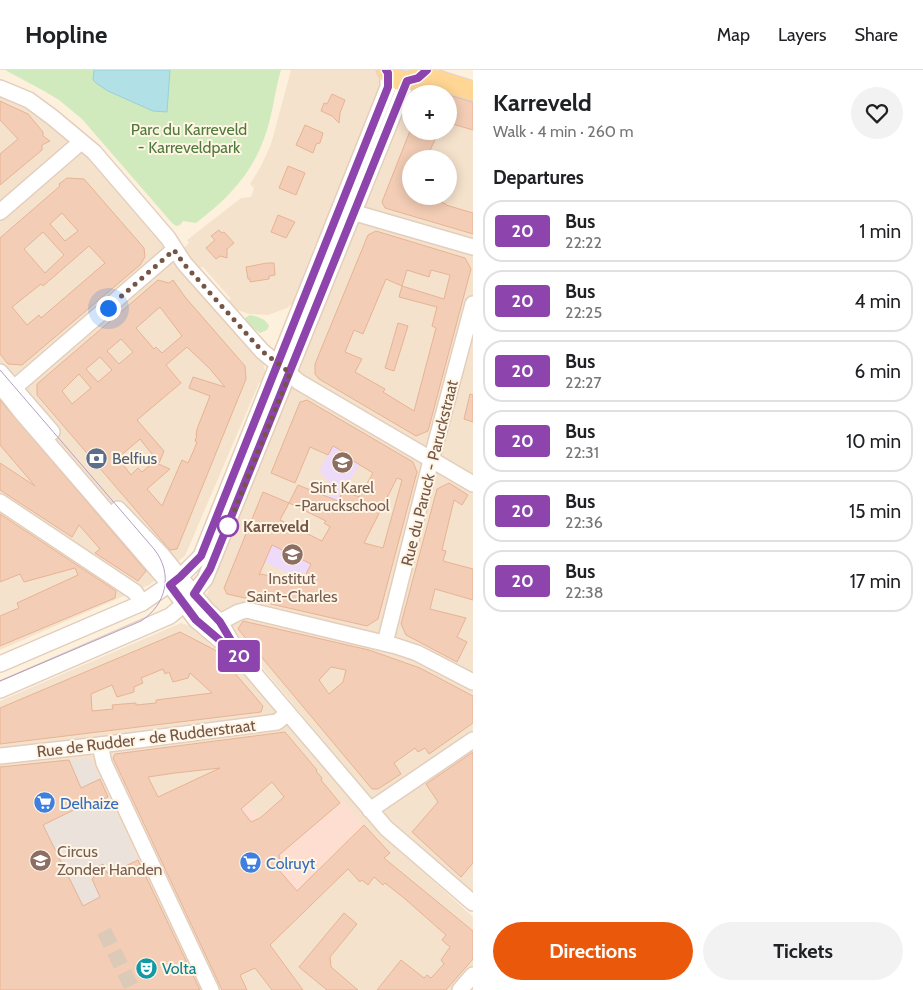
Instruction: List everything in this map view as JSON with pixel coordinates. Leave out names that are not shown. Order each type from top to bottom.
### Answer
[{"type":"main road","points":[[387,72],[400,80],[419,75],[473,91]]},
{"type":"street","points":[[0,690],[170,616],[189,599],[210,569],[290,373],[348,211],[388,87],[387,72]]},
{"type":"street","points":[[0,664],[142,603],[175,581],[201,556],[333,222],[348,211],[419,75]]},
{"type":"street","points":[[0,88],[28,100],[94,152],[168,238],[184,264],[262,351],[299,382],[473,484]]},
{"type":"street","points":[[0,212],[81,142]]},
{"type":"street","points":[[348,211],[473,247]]},
{"type":"street","points":[[7,389],[174,250]]},
{"type":"street","name":"Rue du Paruck - Paruckstraat","points":[[385,643],[431,459],[467,354],[473,304]]},
{"type":"street","points":[[0,372],[7,389],[162,555],[175,581],[189,599],[220,622],[242,659]]},
{"type":"street","points":[[0,502],[135,592],[142,603]]},
{"type":"street","points":[[189,599],[196,620],[242,659],[392,834],[473,903]]},
{"type":"street","points":[[220,622],[247,610],[385,643],[417,654],[473,682]]},
{"type":"street","name":"Rue de Rudder - de Rudderstraat","points":[[0,756],[277,722],[288,713]]},
{"type":"street","points":[[370,810],[473,740]]},
{"type":"street","points":[[100,745],[104,763],[211,990]]},
{"type":"street","points":[[460,990],[473,975]]},
{"type":"shaded area","points":[[291,70],[378,70],[384,83],[377,95],[318,239],[319,245],[315,245],[303,276],[305,280],[295,301],[287,308],[268,315],[250,314],[230,308],[222,302],[231,299],[203,267],[193,269],[181,251],[189,243],[187,240],[241,198],[251,197],[254,188],[250,184],[271,144]]},
{"type":"shaded area","points":[[0,92],[23,103],[95,162],[93,164],[154,235],[156,233],[259,358],[264,365],[265,372],[263,382],[259,383],[185,556],[149,585],[0,650]]},
{"type":"shaded area","points":[[457,92],[473,96],[473,894],[394,825],[205,599],[278,420],[276,417],[303,351],[307,350],[350,245],[348,242],[369,189],[373,189],[402,117],[402,140],[457,140]]},
{"type":"shaded area","name":"Sint Karel -Paruckschool","points":[[347,423],[375,439],[338,501],[323,496],[329,481],[320,472],[322,465]]},
{"type":"shaded area","name":"Institut Saint-Charles","points":[[283,522],[323,541],[327,592],[257,558]]},
{"type":"shaded area","points":[[181,623],[209,632],[384,836],[473,917],[473,990],[0,990],[0,701]]},
{"type":"shaded area","points":[[87,758],[91,760],[200,990],[0,990],[0,767]]},
{"type":"shaded area","points":[[240,795],[286,849],[343,800],[364,825],[260,928],[196,827]]},
{"type":"green space","name":"Parc du Karreveld - Karreveldpark","points":[[5,70],[281,70],[267,130],[262,145],[248,171],[220,203],[196,223],[183,221],[180,225],[176,226],[82,119],[59,100]]},
{"type":"green space","points":[[250,315],[266,321],[269,326],[267,330],[260,333],[246,323],[245,318]]},
{"type":"water","points":[[94,70],[170,70],[167,112],[153,111],[108,91],[93,80]]},
{"type":"building","points":[[332,94],[345,100],[340,113],[339,123],[332,116],[321,111],[324,103],[327,104]]},
{"type":"building","points":[[457,97],[473,102],[473,130],[457,125]]},
{"type":"building","points":[[0,101],[28,114],[43,132],[43,136],[50,141],[42,145],[42,150],[0,185],[0,154],[18,139],[0,120]]},
{"type":"building","points":[[305,125],[323,133],[320,143],[316,144],[313,153],[296,145]]},
{"type":"building","points":[[406,140],[435,140],[430,150],[403,150]]},
{"type":"building","points":[[402,151],[402,205],[446,205],[473,213],[473,234],[385,208],[382,202]]},
{"type":"building","points":[[288,166],[305,173],[296,195],[279,188]]},
{"type":"building","points":[[67,178],[84,179],[144,248],[145,257],[140,265],[22,365],[8,364],[0,354],[0,238],[60,186],[59,184]],"holes":[[[62,213],[78,231],[65,241],[50,224]],[[43,232],[64,255],[45,273],[24,249]],[[89,246],[105,263],[41,318],[39,315],[27,325],[12,307],[41,284],[43,286]]]},
{"type":"building","points":[[278,215],[295,222],[286,238],[271,232]]},
{"type":"building","points":[[219,230],[222,233],[224,232],[234,243],[227,249],[227,258],[220,256],[216,259],[206,248],[215,240],[211,236]]},
{"type":"building","points":[[376,231],[465,258],[471,269],[428,431],[416,436],[319,379],[315,374],[315,364],[368,235]],"holes":[[[407,270],[429,277],[431,270],[450,275],[444,299],[402,286]],[[386,279],[402,286],[399,297],[437,307],[432,326],[436,328],[414,411],[383,392],[385,389],[355,372],[362,359],[345,352],[354,330],[363,334]]]},
{"type":"building","points":[[274,263],[275,275],[269,276],[269,279],[250,282],[246,267]]},
{"type":"building","points":[[158,280],[169,283],[173,280],[185,297],[245,366],[246,379],[177,549],[170,550],[37,395],[37,384]],"holes":[[[160,307],[182,336],[162,353],[156,347],[154,349],[136,328]],[[121,339],[133,352],[119,364],[107,351]],[[187,347],[210,369],[225,387],[193,377],[189,388],[210,396],[197,429],[195,441],[197,442],[193,452],[188,463],[182,460],[162,506],[147,489],[170,469],[154,462],[142,472],[138,468],[131,475],[118,458],[140,439],[159,463],[164,451],[137,420],[181,383],[166,365]],[[100,357],[112,370],[98,382],[86,369]],[[79,374],[91,388],[72,404],[62,391]]]},
{"type":"building","points":[[398,323],[408,326],[394,371],[385,368]]},
{"type":"building","points":[[470,394],[473,395],[473,422],[464,419]]},
{"type":"building","points":[[0,400],[146,571],[138,581],[95,553],[100,549],[79,525],[72,537],[0,490],[0,463],[35,486],[0,445]]},
{"type":"building","points":[[307,400],[413,462],[417,472],[378,619],[367,626],[227,594],[224,588],[263,492],[289,503],[298,485],[338,501],[342,492],[359,497],[373,473],[333,446],[328,455],[310,447],[295,483],[271,473],[300,402]],"holes":[[[397,478],[402,480],[383,548],[364,543]],[[289,503],[326,521],[324,523],[330,527],[322,541],[280,520]],[[272,545],[311,564],[303,580],[295,577],[290,585],[273,580],[274,577],[259,575]]]},
{"type":"building","points":[[449,483],[468,495],[462,505],[454,500],[442,550],[446,551],[443,561],[473,569],[473,600],[435,589],[430,609],[466,618],[457,637],[467,642],[457,662],[406,635],[401,624],[437,489]]},
{"type":"building","points":[[0,514],[116,591],[115,598],[0,646],[0,616],[19,608],[17,603],[78,575],[75,568],[24,582],[20,574],[0,582]]},
{"type":"building","points":[[243,621],[369,650],[420,668],[473,696],[473,723],[429,754],[425,748],[418,752],[415,748],[394,763],[401,774],[378,789],[372,789],[238,629]],"holes":[[[331,667],[346,670],[343,682],[329,694],[319,680]]]},
{"type":"building","points":[[180,632],[215,650],[263,706],[261,712],[0,744],[0,708]],"holes":[[[163,669],[165,674],[169,672],[173,682],[188,678],[190,673],[212,693],[156,700],[156,703],[112,705],[113,709],[92,711],[91,694],[112,685],[117,697],[134,692],[134,687],[143,683],[141,678]]]},
{"type":"building","points":[[285,732],[317,770],[322,778],[321,780],[340,803],[279,855],[281,866],[278,869],[297,891],[364,825],[390,853],[384,858],[473,931],[473,959],[446,990],[377,990],[401,960],[424,978],[427,975],[431,978],[444,964],[441,960],[450,947],[442,940],[446,935],[385,883],[383,885],[374,877],[368,885],[362,880],[360,882],[348,869],[270,945],[303,990],[272,990],[255,968],[240,975],[247,990],[222,990],[113,758],[115,754]],"holes":[[[220,768],[158,797],[148,777],[175,773]],[[272,782],[284,797],[260,818],[251,822],[241,809]]]},
{"type":"building","points":[[473,752],[473,863],[461,877],[412,832],[438,802],[426,784]]},
{"type":"building","points":[[69,760],[81,788],[100,779],[108,797],[85,808],[84,805],[43,825],[83,906],[100,897],[90,870],[103,864],[107,873],[112,870],[113,872],[138,860],[200,990],[0,990],[0,767]]},
{"type":"building","points":[[344,913],[357,924],[330,957],[331,967],[358,990],[327,990],[299,967]]},
{"type":"tunnel","points":[[104,931],[133,990]]},
{"type":"tram line","points":[[0,370],[154,549],[164,569],[165,579],[161,598],[156,607],[141,621],[0,681]]},
{"type":"bus line","name":"20","points":[[386,70],[388,73],[388,87],[201,556],[170,585],[196,620],[242,659],[220,622],[194,594],[210,569],[398,104],[402,99],[407,81],[418,78],[427,70]]},
{"type":"place","name":"Belfius","points":[[96,458]]},
{"type":"place","name":"Sint Karel -Paruckschool","points":[[342,463]]},
{"type":"place","name":"Karreveld","points":[[228,526]]},
{"type":"place","name":"Institut Saint-Charles","points":[[292,554]]},
{"type":"place","name":"Delhaize","points":[[44,803]]},
{"type":"place","name":"Circus Zonder Handen","points":[[41,860]]},
{"type":"place","name":"Colruyt","points":[[250,863]]},
{"type":"place","name":"Volta","points":[[146,968]]},
{"type":"route","points":[[108,308],[174,250],[184,264],[262,351],[290,373],[228,526]]}]
